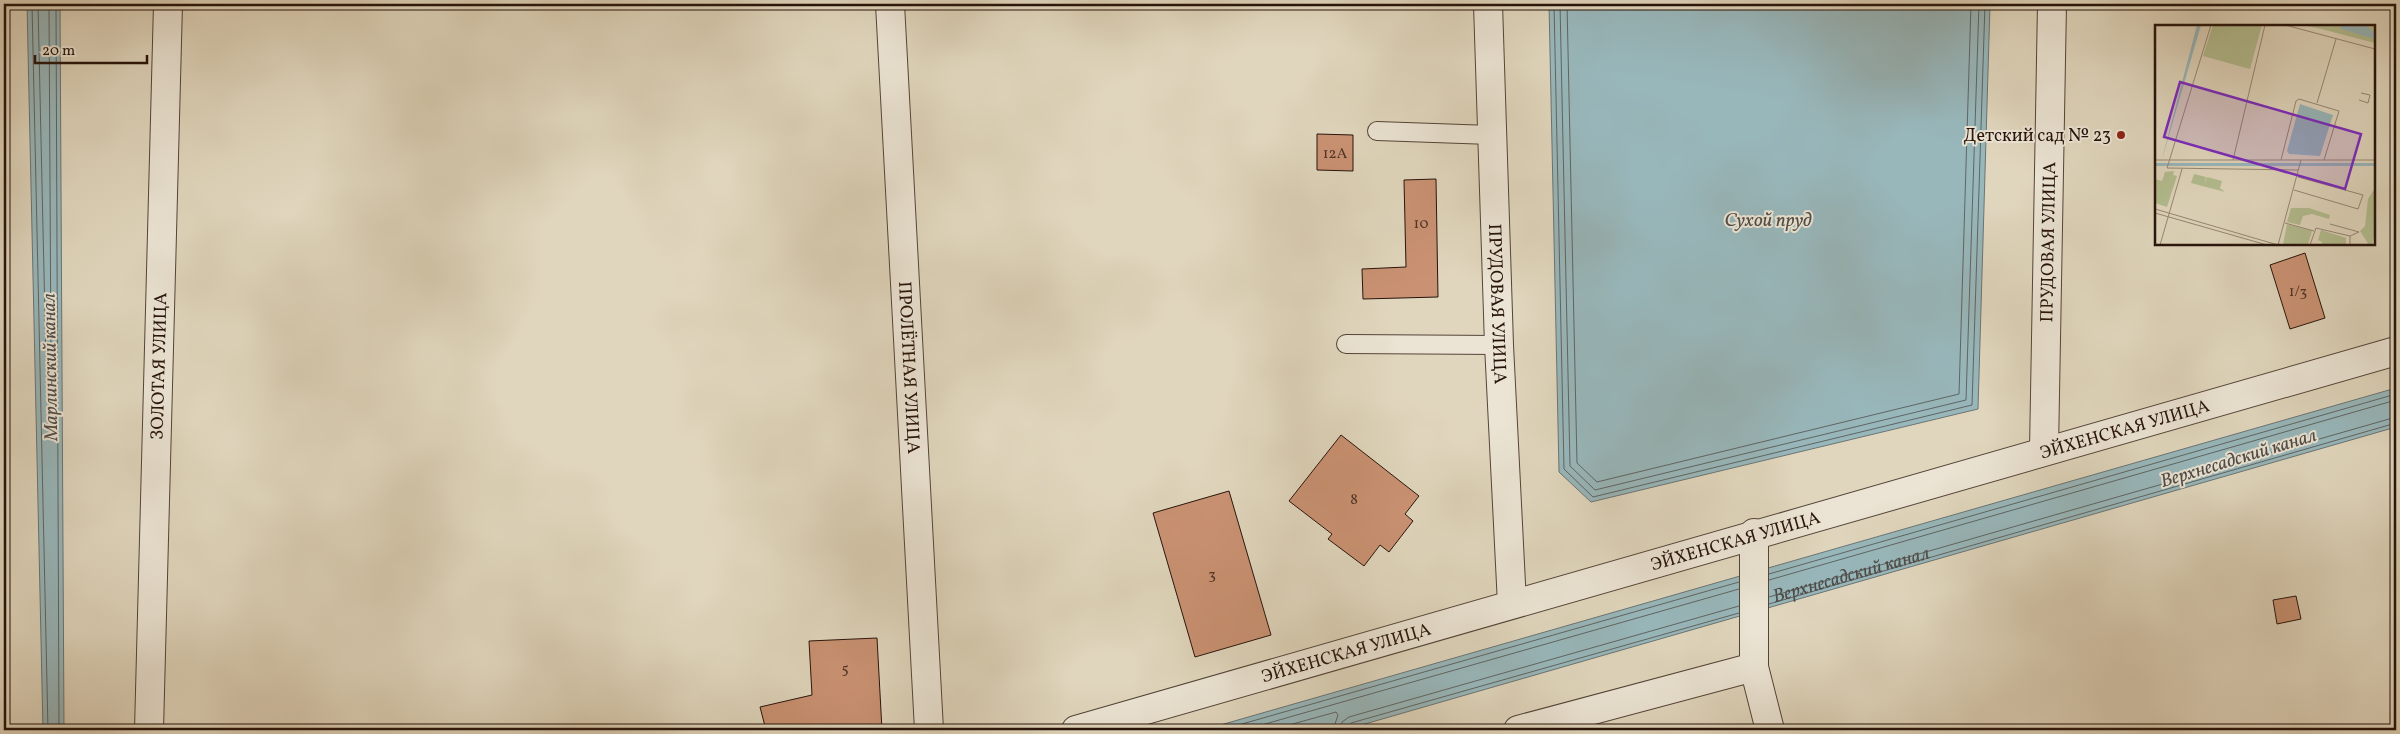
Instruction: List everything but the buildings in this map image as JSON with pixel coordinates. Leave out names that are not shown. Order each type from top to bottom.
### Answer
[{"type":"street","name":"ЗОЛОТАЯ УЛИЦА","points":[[149,730],[168,4]]},
{"type":"street","name":"ПРОЛЁТНАЯ УЛИЦА","points":[[890,4],[929,730]]},
{"type":"street","name":"ПРУДОВАЯ УЛИЦА","points":[[1488,4],[1491,134],[1512,604]]},
{"type":"street","name":"ПРУДОВАЯ УЛИЦА","points":[[2044,450],[2052,4]]},
{"type":"street","name":"ЭЙХЕНСКАЯ УЛИЦА","points":[[1076,730],[1754,533],[2396,351]]},
{"type":"street","points":[[1754,533],[1756,560],[1753,628],[1754,667],[1770,730]]},
{"type":"street","points":[[1518,730],[1754,667]]},
{"type":"lane","points":[[1377,132],[1491,134]]},
{"type":"lane","points":[[1346,344],[1500,345]]},
{"type":"water","name":"Марлинский канал","points":[[27,4],[60,4],[64,730],[43,730]]},
{"type":"water","name":"Сухой пруд","points":[[1549,4],[1990,4],[1978,409],[1591,502],[1559,472]]},
{"type":"water","name":"Верхнесадский канал","points":[[2396,388],[2396,427],[1344,730],[1203,730]]},
{"type":"place","name":"Детский сад № 23","points":[[2121,135]]}]
